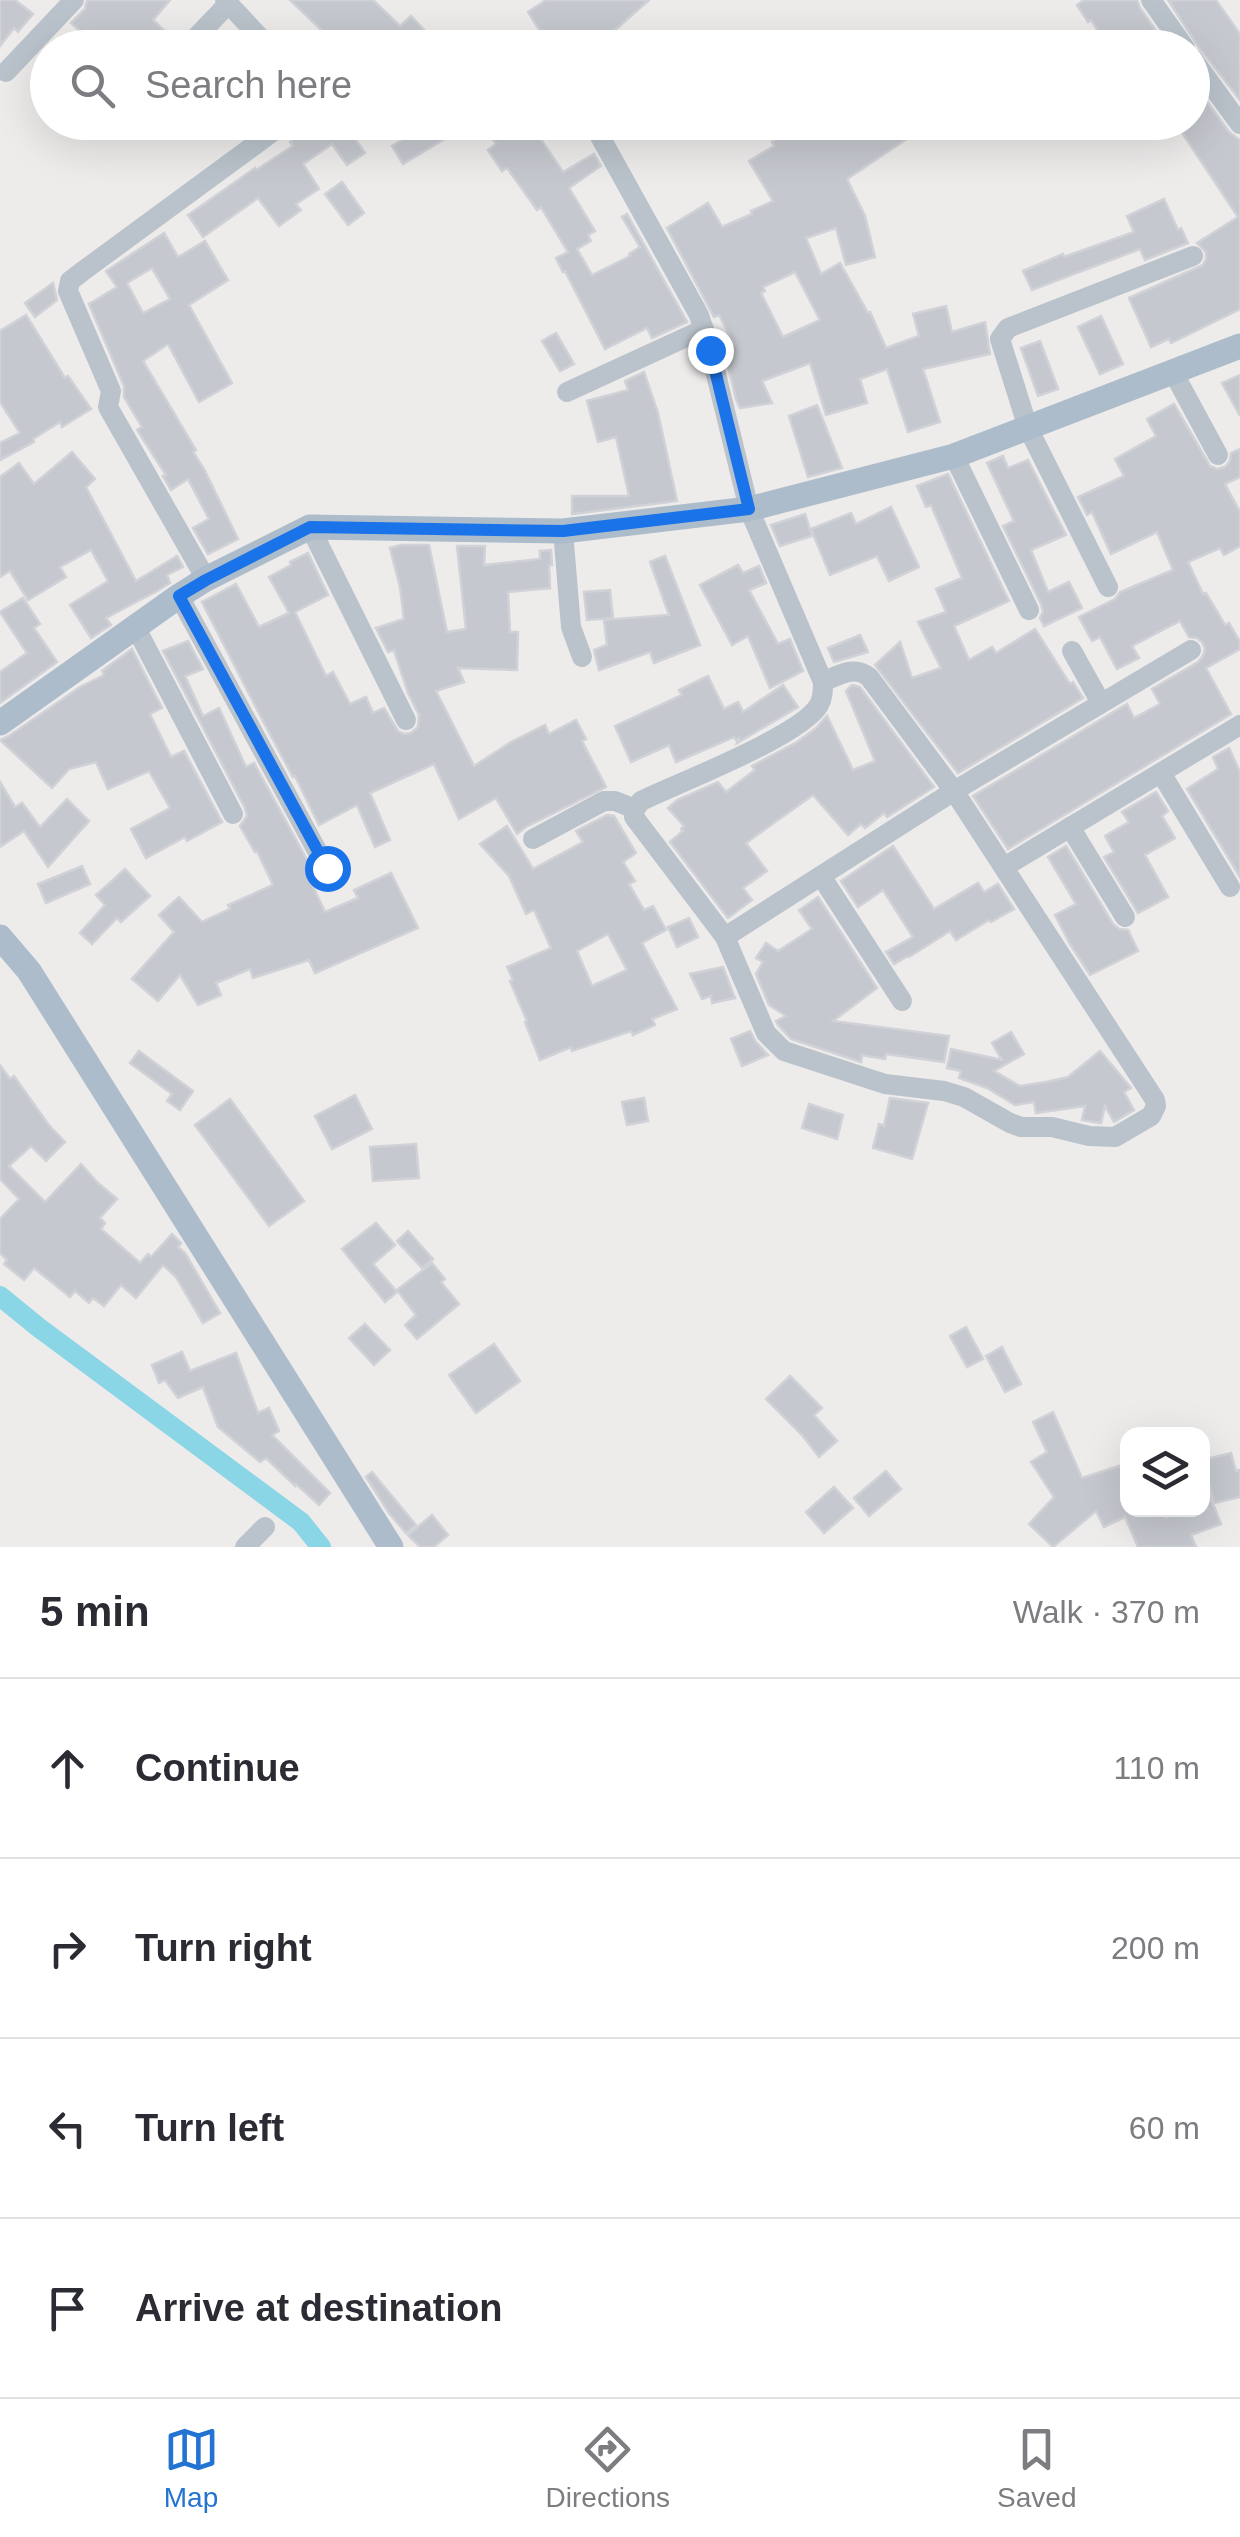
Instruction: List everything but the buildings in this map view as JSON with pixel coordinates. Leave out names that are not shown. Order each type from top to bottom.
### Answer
[{"type":"main road","points":[[0,723],[179,596],[310,527],[563,531],[749,509],[954,456],[1240,346]]},
{"type":"main road","points":[[0,937],[30,971],[390,1547]]},
{"type":"street","points":[[46,30],[74,0]]},
{"type":"street","points":[[1151,0],[1172,30]]},
{"type":"street","points":[[202,30],[226,2],[253,30]]},
{"type":"street","points":[[6,72],[30,47]]},
{"type":"street","points":[[1210,83],[1240,124]]},
{"type":"street","points":[[206,580],[108,407],[111,391],[68,291],[70,280],[261,140]]},
{"type":"street","points":[[602,140],[699,316],[749,509],[822,682],[823,694],[819,706],[796,728],[641,800],[634,817],[639,826],[725,937],[766,1033],[794,1056],[886,1084],[954,1094],[1021,1127],[1052,1127],[1088,1136],[1115,1137],[1151,1116],[1156,1106],[1154,1100],[1004,867],[954,791],[869,678],[862,671],[853,670],[822,682]]},
{"type":"street","points":[[1108,588],[1028,428],[1000,340],[1008,328],[1193,256]]},
{"type":"street","points":[[568,392],[704,329]]},
{"type":"street","points":[[1173,372],[1218,455]]},
{"type":"street","points":[[954,456],[1029,610]]},
{"type":"street","points":[[310,527],[406,720]]},
{"type":"street","points":[[563,531],[571,628],[582,658]]},
{"type":"street","points":[[179,596],[327,868]]},
{"type":"street","points":[[136,628],[233,814]]},
{"type":"street","points":[[725,937],[954,791],[1191,650]]},
{"type":"street","points":[[1072,651],[1102,703]]},
{"type":"street","points":[[1004,867],[1240,725]]},
{"type":"street","points":[[1160,773],[1230,887]]},
{"type":"street","points":[[533,840],[604,801],[635,809]]},
{"type":"street","points":[[1070,827],[1125,917]]},
{"type":"street","points":[[820,876],[902,1001]]},
{"type":"street","points":[[245,1547],[265,1526]]},
{"type":"waterway","points":[[0,1296],[301,1522],[321,1547]]},
{"type":"route","points":[[327,868],[179,596],[310,527],[563,531],[749,509],[710,350]]}]
